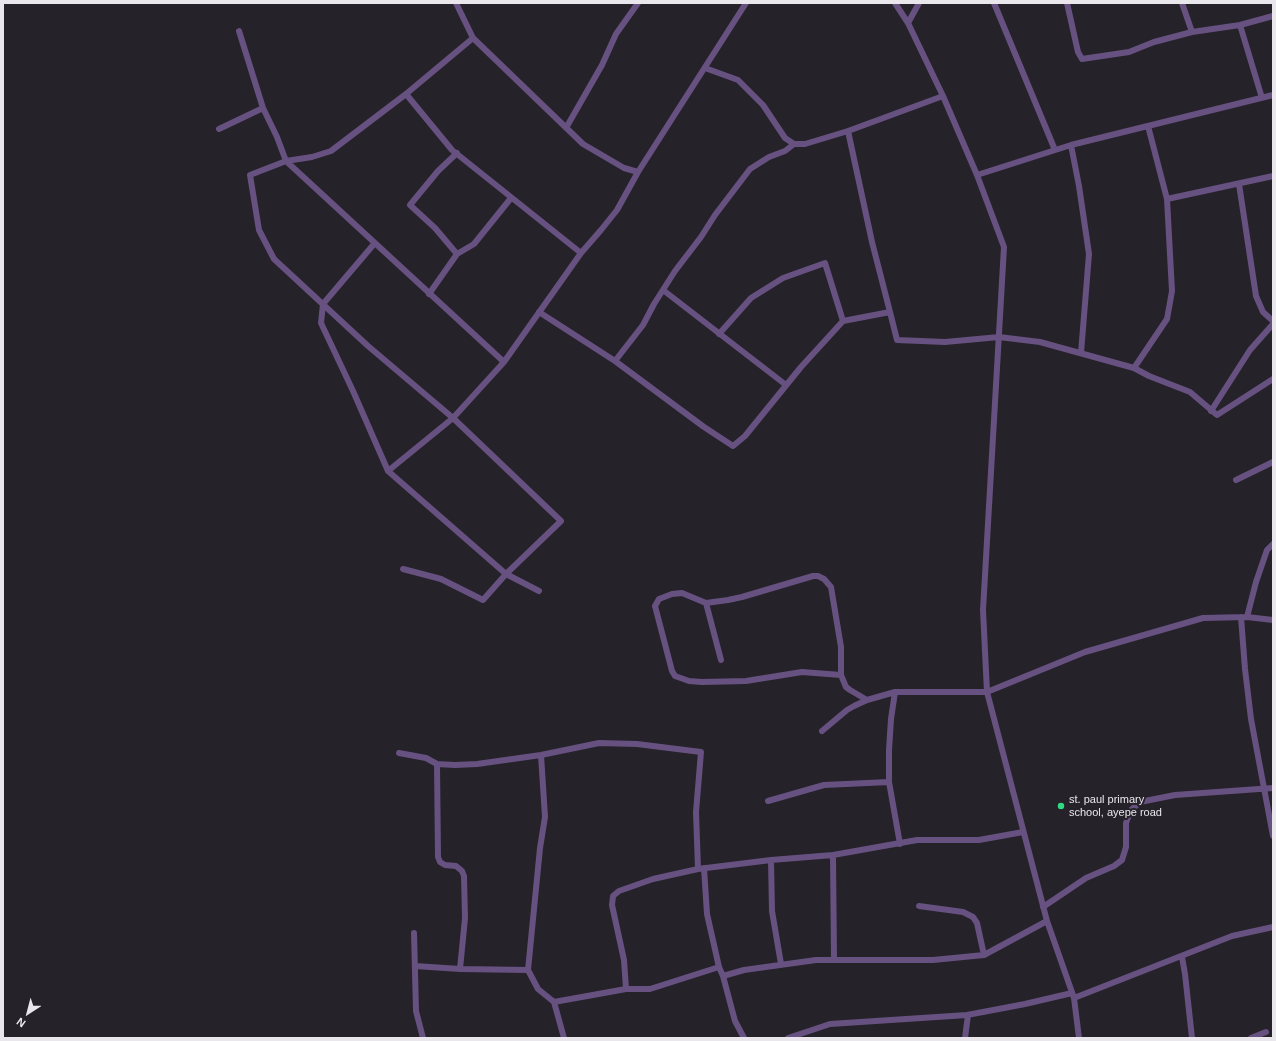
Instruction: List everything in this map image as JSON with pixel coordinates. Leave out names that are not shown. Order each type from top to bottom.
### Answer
[{"type":"street","points":[[456,3],[473,38],[583,144],[624,168],[638,172]]},
{"type":"street","points":[[566,128],[602,65],[616,34],[638,3]]},
{"type":"street","points":[[388,471],[453,418],[504,362],[581,253],[617,210],[638,172],[746,3]]},
{"type":"street","points":[[895,3],[908,23],[943,96],[977,176],[1004,247],[983,610],[987,692],[1043,907],[1073,996],[1079,1038]]},
{"type":"street","points":[[908,23],[919,3]]},
{"type":"street","points":[[994,3],[1055,150]]},
{"type":"street","points":[[1067,3],[1078,52],[1082,59],[1128,52],[1154,42],[1192,32],[1240,25],[1273,16]]},
{"type":"street","points":[[1182,3],[1192,32]]},
{"type":"street","points":[[1240,25],[1262,98]]},
{"type":"street","points":[[239,31],[263,108],[277,137],[286,161],[374,244],[504,362]]},
{"type":"street","points":[[403,570],[441,579],[483,600],[506,574],[561,520],[453,418],[368,346],[274,259],[259,230],[250,174],[286,161],[312,157],[330,151],[406,94],[473,38]]},
{"type":"street","points":[[705,68],[738,80],[763,105],[785,138],[794,144],[805,144],[848,131],[943,96]]},
{"type":"street","points":[[406,94],[457,154],[581,253]]},
{"type":"street","points":[[977,176],[1071,145],[1273,95]]},
{"type":"street","points":[[218,128],[263,108]]},
{"type":"street","points":[[1134,368],[1168,319],[1172,291],[1167,199],[1148,126]]},
{"type":"street","points":[[848,131],[872,242],[897,340],[945,342],[999,337],[1040,342],[1134,368],[1149,376],[1190,392],[1217,415],[1273,379]]},
{"type":"street","points":[[615,361],[643,326],[674,271],[702,237],[715,215],[750,169],[769,157],[785,151],[794,144]]},
{"type":"street","points":[[1071,145],[1080,186],[1089,254],[1080,353]]},
{"type":"street","points":[[457,154],[438,171],[410,205],[435,228],[457,254]]},
{"type":"street","points":[[1167,199],[1273,176]]},
{"type":"street","points":[[1239,184],[1256,296],[1263,312],[1273,321]]},
{"type":"street","points":[[429,294],[457,254],[474,244],[511,198]]},
{"type":"street","points":[[374,244],[323,304],[321,323],[388,471],[506,574],[539,591]]},
{"type":"street","points":[[719,334],[750,298],[783,278],[825,263],[843,320]]},
{"type":"street","points":[[662,290],[786,385]]},
{"type":"street","points":[[539,312],[615,361],[730,446],[735,445],[745,436],[801,367],[843,320],[890,312]]},
{"type":"street","points":[[1212,410],[1250,350],[1273,324]]},
{"type":"street","points":[[1236,480],[1273,462]]},
{"type":"street","points":[[1273,544],[1267,550],[1244,617],[1245,669],[1251,719],[1273,836]]},
{"type":"street","points":[[841,675],[802,672],[746,681],[702,682],[689,681],[675,676],[672,672],[656,603],[663,596],[682,593],[706,603],[742,598],[813,576],[818,576],[824,579],[831,587],[842,647],[841,675],[846,687],[867,700]]},
{"type":"street","points":[[706,603],[721,660]]},
{"type":"street","points":[[822,731],[847,710],[867,700],[895,692],[987,692],[1085,652],[1129,638],[1203,618],[1244,617],[1273,620]]},
{"type":"street","points":[[895,692],[890,726],[889,782],[900,844]]},
{"type":"street","points":[[399,753],[426,758],[437,764],[455,765],[477,764],[541,755],[599,743],[637,744],[701,752],[696,812],[707,914],[719,967],[735,1022],[744,1038]]},
{"type":"street","points":[[541,755],[545,817],[540,848],[528,970],[538,989],[554,1002],[564,1038]]},
{"type":"street","points":[[437,764],[438,857],[440,862],[444,865],[456,866],[462,870],[464,876],[465,918],[460,969]]},
{"type":"street","points":[[768,801],[824,785],[889,782]]},
{"type":"street","points":[[1043,907],[1086,878],[1114,866],[1122,860],[1126,848],[1126,823],[1131,810],[1140,802],[1175,795],[1273,788]]},
{"type":"street","points":[[626,989],[624,960],[612,905],[613,896],[619,891],[653,879],[701,868],[833,855],[917,840],[978,840],[1023,832]]},
{"type":"street","points":[[833,855],[834,959]]},
{"type":"street","points":[[771,860],[772,911],[781,964]]},
{"type":"street","points":[[919,906],[963,912],[973,917],[977,923],[984,955]]},
{"type":"street","points":[[722,976],[744,970],[781,964],[834,959],[934,960],[984,955],[1047,921]]},
{"type":"street","points":[[788,1038],[830,1024],[968,1015],[1073,996],[1182,957],[1232,936],[1273,927]]},
{"type":"street","points":[[414,932],[416,1011],[422,1038]]},
{"type":"street","points":[[1182,957],[1192,1038]]},
{"type":"street","points":[[415,966],[460,969],[528,970]]},
{"type":"street","points":[[554,1002],[626,989],[650,989],[719,967]]},
{"type":"street","points":[[965,1038],[968,1015]]},
{"type":"street","points":[[1251,1038],[1266,1032]]},
{"type":"place","name":"st. paul primary school, ayepe road","points":[[1061,806]]}]
